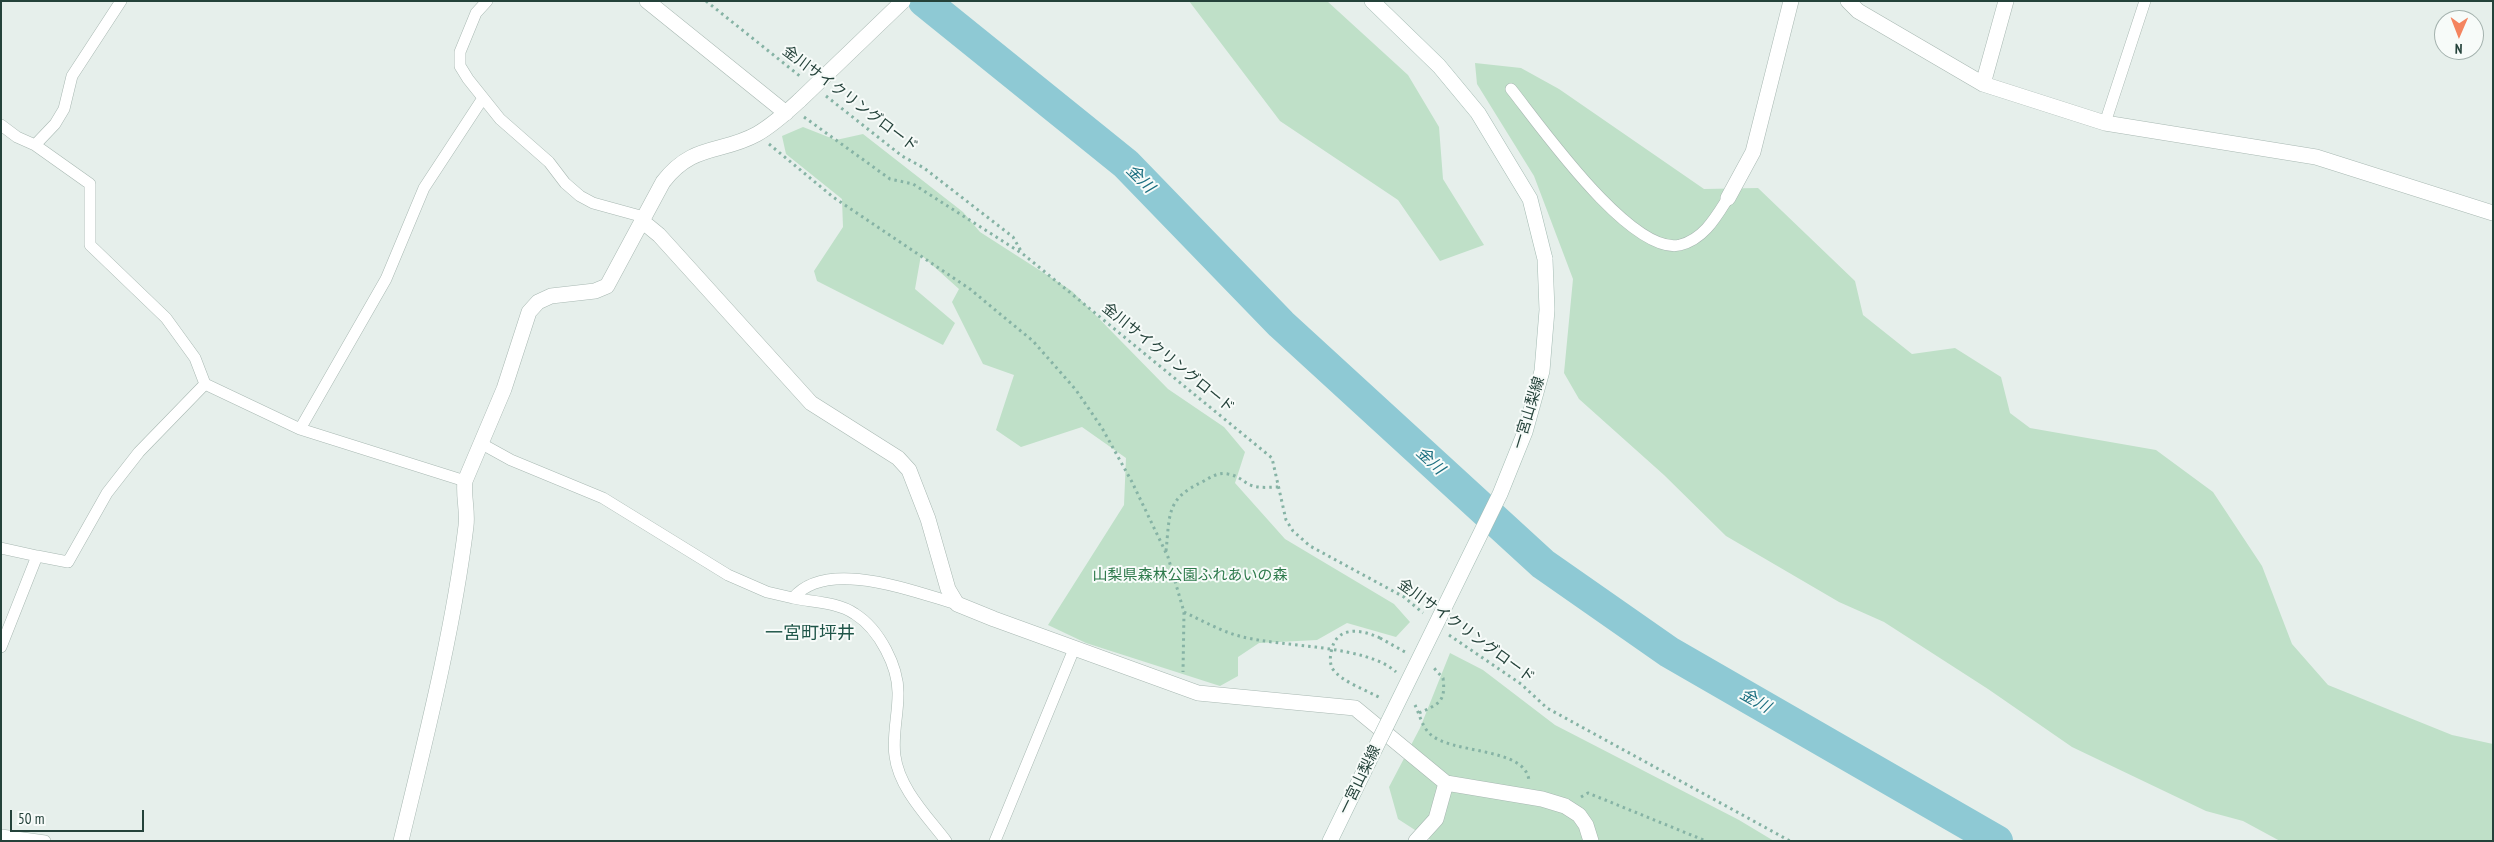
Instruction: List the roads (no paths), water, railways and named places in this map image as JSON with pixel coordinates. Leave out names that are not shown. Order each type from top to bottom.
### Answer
[{"type":"street","points":[[647,1],[786,112]]},
{"type":"street","points":[[401,841],[459,578],[466,523],[463,494],[465,481],[504,389],[529,312],[538,302],[551,296],[595,291],[607,286],[663,182],[684,161],[697,154],[757,134],[800,100],[903,1]]},
{"type":"street","name":"一宮山梨線","points":[[1330,841],[1500,494],[1525,432],[1542,371],[1547,310],[1545,259],[1530,199],[1478,113],[1439,66],[1372,1]]},
{"type":"street","points":[[1728,198],[1753,152],[1791,1]]},
{"type":"street","points":[[1848,1],[1858,11],[1984,84],[2105,123],[2316,157],[2493,212]]},
{"type":"street","points":[[1984,84],[2006,1]]},
{"type":"street","points":[[643,219],[811,403],[898,458],[909,470],[928,519],[948,589],[957,604],[1074,649],[1198,693],[1230,698],[1296,701],[1355,708],[1446,783],[1530,797],[1565,806],[1579,816],[1586,824],[1592,841]]},
{"type":"street","points":[[1416,841],[1436,819],[1446,783]]},
{"type":"lane","points":[[35,145],[55,124],[64,108],[72,76],[121,1]]},
{"type":"lane","points":[[486,1],[476,13],[460,52],[460,66],[483,98],[500,119],[549,162],[565,184],[580,196],[594,203],[643,219]]},
{"type":"lane","points":[[2105,123],[2145,1]]},
{"type":"lane","points":[[1511,89],[1566,161],[1617,214],[1659,243],[1679,245],[1700,236],[1728,198]]},
{"type":"lane","points":[[300,429],[386,279],[424,188],[483,98]]},
{"type":"lane","points":[[1,125],[17,137],[35,145],[90,184],[90,245],[166,318],[195,358],[205,384],[300,429],[465,481]]},
{"type":"lane","points":[[1,548],[68,562],[107,493],[138,452],[205,384]]},
{"type":"lane","points":[[482,444],[511,460],[603,498],[728,575],[767,592],[840,607],[855,613],[870,626],[893,663],[898,677],[895,757],[904,782],[946,841]]},
{"type":"lane","points":[[1,648],[37,556]]},
{"type":"lane","points":[[793,598],[801,588],[824,581],[859,578],[957,604]]},
{"type":"lane","points":[[995,841],[1074,649]]},
{"type":"lane","points":[[1,835],[45,841]]},
{"type":"waterway","name":"金川","points":[[924,1],[1126,164],[1281,324],[1543,564],[1669,652],[1997,841]]},
{"type":"district","name":"一宮町坪井","points":[[810,634]]},
{"type":"park label","name":"山梨県森林公園ふれあいの森","points":[[1190,576]]}]
